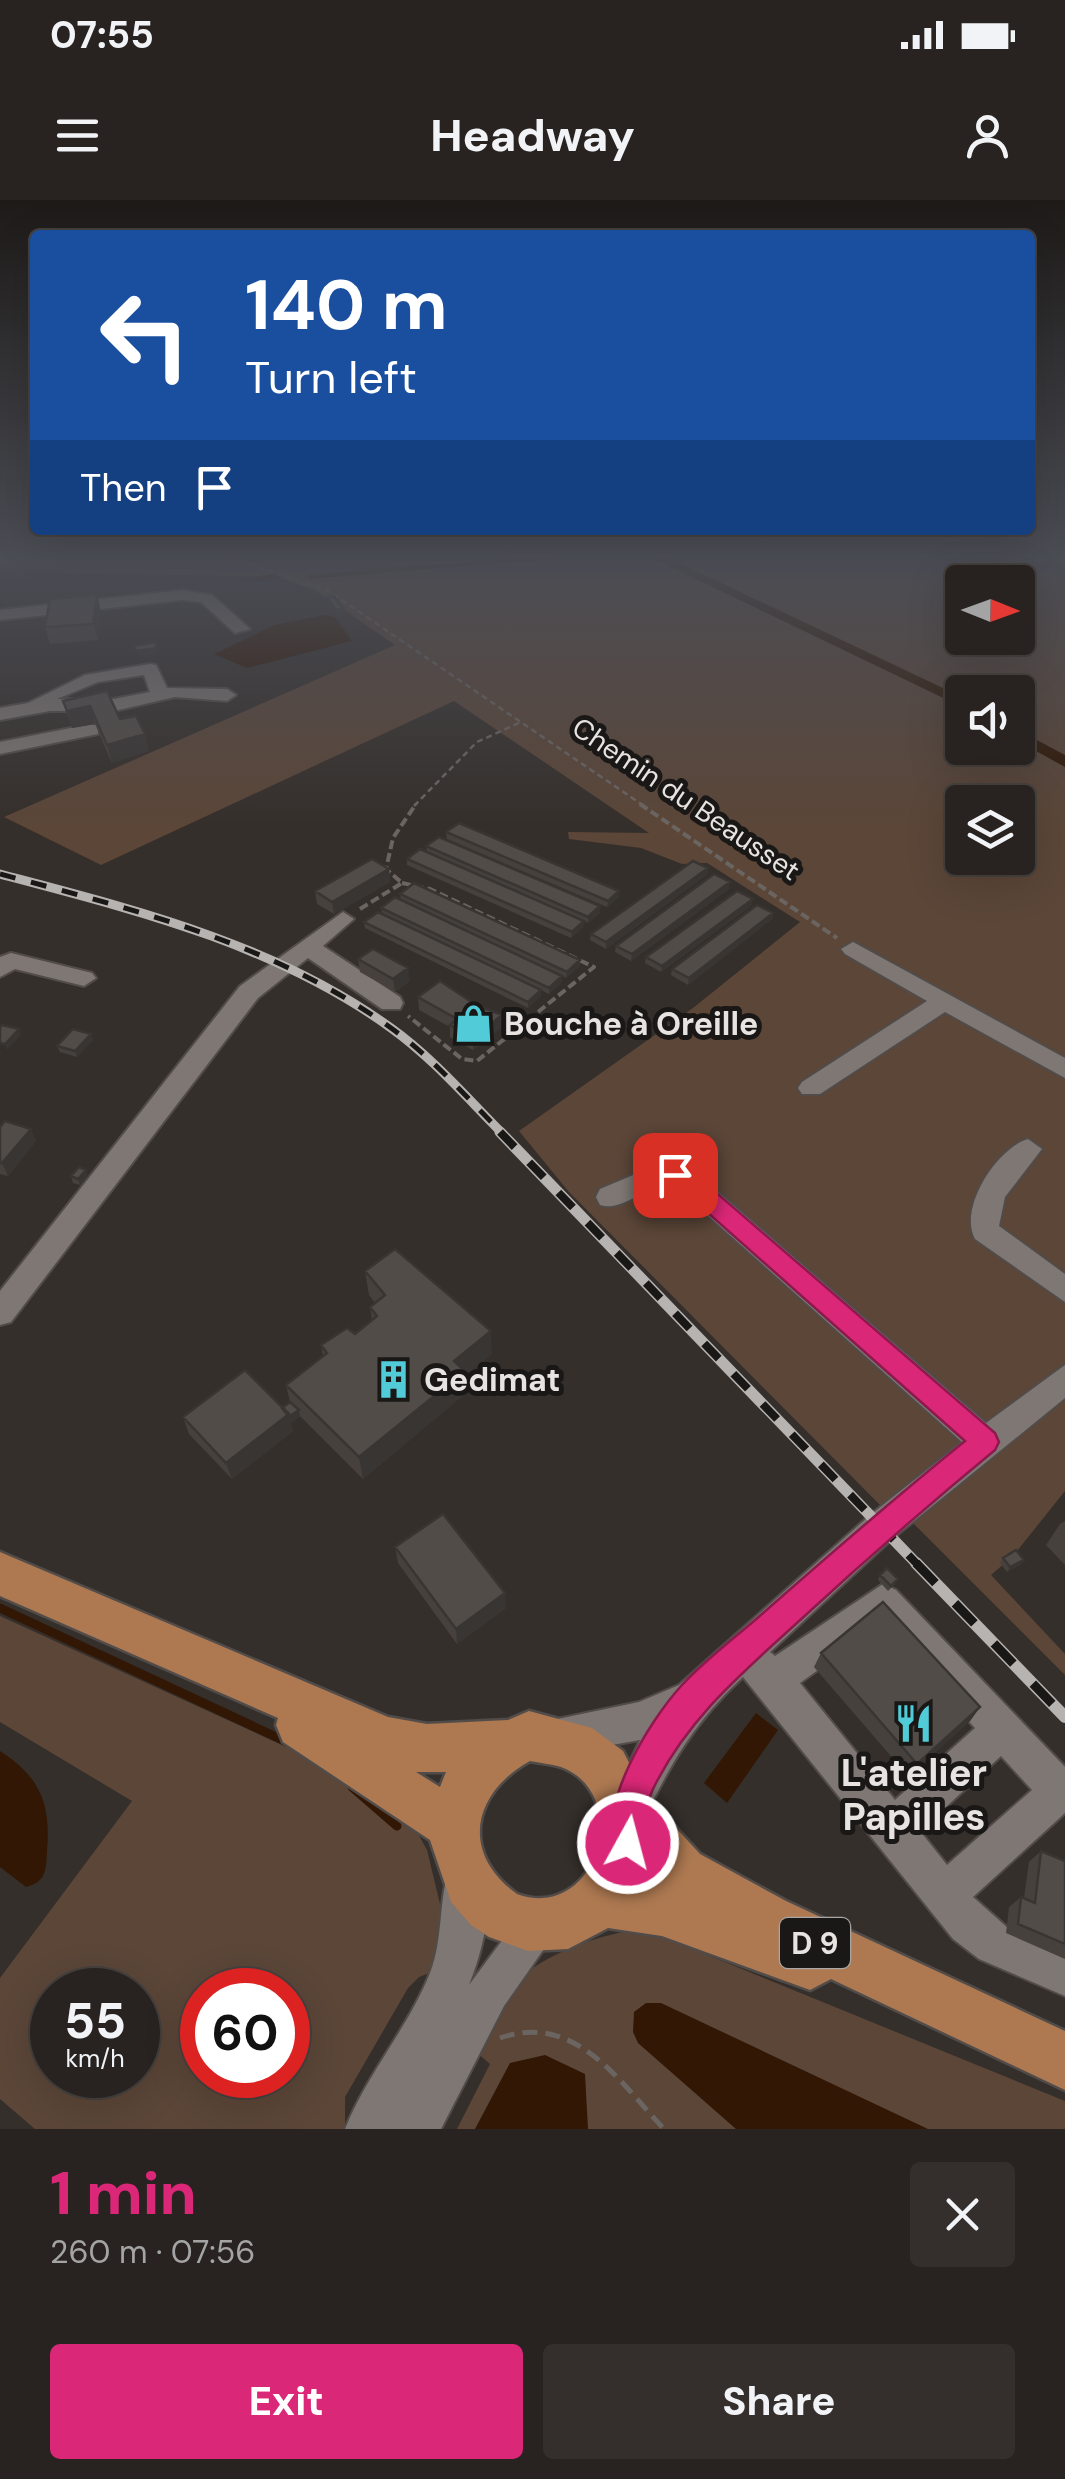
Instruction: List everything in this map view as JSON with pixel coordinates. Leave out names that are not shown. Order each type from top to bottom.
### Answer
[{"type":"main road","points":[[0,1574],[136,1636],[387,1740],[428,1749],[504,1744],[529,1736],[554,1736],[579,1744],[600,1760],[617,1784],[627,1812],[628,1843],[619,1874],[602,1900],[562,1924],[516,1922],[494,1910],[459,1849],[335,1744],[136,1636]]},
{"type":"main road","points":[[459,1849],[470,1777],[485,1758],[504,1744]]},
{"type":"main road","name":"D 9","points":[[627,1812],[681,1873],[767,1920],[1045,2052]]},
{"type":"main road","name":"D 9","points":[[602,1900],[662,1909],[1045,2052]]},
{"type":"street","points":[[0,732],[31,708],[86,677],[150,670],[161,695]]},
{"type":"street","points":[[0,714],[31,708],[114,705],[161,695],[227,695]]},
{"type":"street","points":[[0,748],[91,730]]},
{"type":"street","points":[[0,1313],[248,992],[343,919]]},
{"type":"street","points":[[306,946],[391,1003]]},
{"type":"street","points":[[854,950],[1065,1070]]},
{"type":"street","points":[[0,970],[11,960],[84,978]]},
{"type":"street","points":[[811,1088],[941,1002]]},
{"type":"street","points":[[1028,1148],[1002,1177],[984,1211],[986,1231],[1065,1290]]},
{"type":"street","points":[[610,1197],[650,1175],[663,1173],[688,1182],[985,1442]]},
{"type":"street","points":[[758,1666],[880,1527],[1065,1379]]},
{"type":"street","points":[[554,1736],[640,1721],[883,1602],[1062,1793],[944,1896]]},
{"type":"street","points":[[758,1666],[944,1896],[982,1937],[1065,1974]]},
{"type":"street","points":[[627,1812],[658,1745],[692,1698]]},
{"type":"street","points":[[893,1829],[1002,1729]]},
{"type":"street","points":[[368,2129],[459,1960],[468,1915],[459,1849]]},
{"type":"street","points":[[416,2129],[489,1991],[539,1926]]},
{"type":"path","name":"Chemin du Beausset","points":[[408,645],[854,950]]},
{"type":"path","points":[[391,1003],[462,1059],[477,1062],[594,967],[430,889],[402,883],[386,869],[384,858],[417,802],[478,741],[520,722]]},
{"type":"path","points":[[343,919],[402,883]]},
{"type":"path","points":[[494,2045],[519,2028],[536,2028],[578,2042],[664,2129]]},
{"type":"shaded area","points":[[233,645],[336,645],[247,668],[214,654]]},
{"type":"shaded area","points":[[395,645],[945,645],[945,655],[1035,655],[1035,645],[1065,645],[1065,1491],[1013,1556],[991,1575],[1065,1654],[1065,1675],[907,1517],[882,1507],[569,1192],[519,1131],[693,1008],[800,922],[707,863],[682,864],[641,848],[569,839],[568,832],[649,833],[454,701],[101,865],[4,817]]},
{"type":"shaded area","points":[[0,1616],[339,1771],[406,1812],[427,1850],[447,1933],[440,1969],[419,1977],[408,1988],[345,2097],[345,2129],[35,2129],[0,2099],[0,1978],[132,1801],[0,1722]]},
{"type":"shaded area","points":[[756,1713],[778,1730],[727,1803],[704,1783]]},
{"type":"shaded area","points":[[0,1751],[34,1782],[45,1806],[45,1869],[38,1882],[26,1887],[0,1867]]},
{"type":"shaded area","points":[[644,1929],[1065,2101],[1065,2129],[457,2129],[490,2064],[475,2051],[515,1983],[541,1963],[575,1946]]},
{"type":"shaded area","points":[[646,2003],[661,2003],[928,2129],[736,2129],[638,2043],[633,2032],[634,2012]]},
{"type":"shaded area","points":[[545,2055],[585,2074],[588,2129],[475,2129],[510,2063]]},
{"type":"building","points":[[156,645],[157,648],[136,651],[134,646]]},
{"type":"building","points":[[107,691],[120,719],[136,716],[145,734],[107,745],[90,706],[67,711],[63,701]]},
{"type":"building","points":[[459,823],[619,891],[608,901],[446,832]]},
{"type":"building","points":[[439,837],[600,906],[588,917],[426,846]]},
{"type":"building","points":[[420,849],[584,921],[572,932],[407,859]]},
{"type":"building","points":[[372,859],[389,869],[332,902],[315,891]]},
{"type":"building","points":[[693,861],[708,868],[606,942],[591,934]]},
{"type":"building","points":[[714,874],[730,882],[632,954],[616,946]]},
{"type":"building","points":[[414,883],[580,960],[567,972],[400,894]]},
{"type":"building","points":[[737,891],[753,899],[662,966],[646,957]]},
{"type":"building","points":[[395,897],[562,976],[549,988],[381,908]]},
{"type":"building","points":[[757,905],[773,913],[689,978],[672,969]]},
{"type":"building","points":[[378,912],[541,990],[528,1002],[364,922]]},
{"type":"building","points":[[373,949],[408,968],[393,979],[358,959]]},
{"type":"building","points":[[440,981],[476,1005],[502,1015],[473,1038],[450,1025],[457,1019],[418,997]]},
{"type":"building","points":[[2,1025],[19,1029],[5,1044],[0,1043]]},
{"type":"building","points":[[73,1029],[91,1034],[75,1051],[57,1046]]},
{"type":"building","points":[[5,1121],[31,1129],[0,1163],[0,1127]]},
{"type":"building","points":[[79,1167],[86,1170],[78,1179],[71,1176]]},
{"type":"building","name":"Gedimat","points":[[395,1249],[491,1331],[454,1361],[465,1371],[359,1457],[286,1385],[327,1353],[321,1345],[347,1328],[355,1334],[377,1316],[370,1307],[385,1295],[365,1271]]},
{"type":"building","points":[[245,1370],[289,1414],[226,1463],[183,1417]]},
{"type":"building","points":[[290,1402],[299,1410],[289,1417],[282,1408]]},
{"type":"building","points":[[443,1514],[505,1593],[456,1629],[395,1547]]},
{"type":"building","points":[[1016,1550],[1024,1560],[1010,1567],[1003,1558]]},
{"type":"building","points":[[887,1568],[898,1579],[891,1586],[880,1575]]},
{"type":"building","points":[[883,1602],[980,1707],[917,1764],[821,1653]]},
{"type":"building","points":[[1041,1851],[1065,1861],[1065,1944],[1018,1924],[1021,1897],[1035,1903]]},
{"type":"waterway","points":[[841,645],[945,695]]},
{"type":"waterway","points":[[1035,745],[1065,762]]},
{"type":"waterway","points":[[0,1608],[289,1743]]},
{"type":"waterway","points":[[352,1787],[397,1826]]},
{"type":"railway","points":[[0,874],[153,916],[300,974],[391,1028],[435,1065],[503,1134]]},
{"type":"railway","points":[[500,1132],[918,1565]]},
{"type":"railway","points":[[916,1563],[1065,1717]]},
{"type":"place","name":"Bouche à Oreille","points":[[474,1024]]},
{"type":"place","name":"Gedimat","points":[[394,1380]]},
{"type":"place","name":"L'atelier Papilles","points":[[914,1724]]},
{"type":"route","points":[[628,1843],[627,1812],[642,1775],[674,1720],[692,1698],[880,1527],[985,1442],[688,1182],[675,1175]]}]
